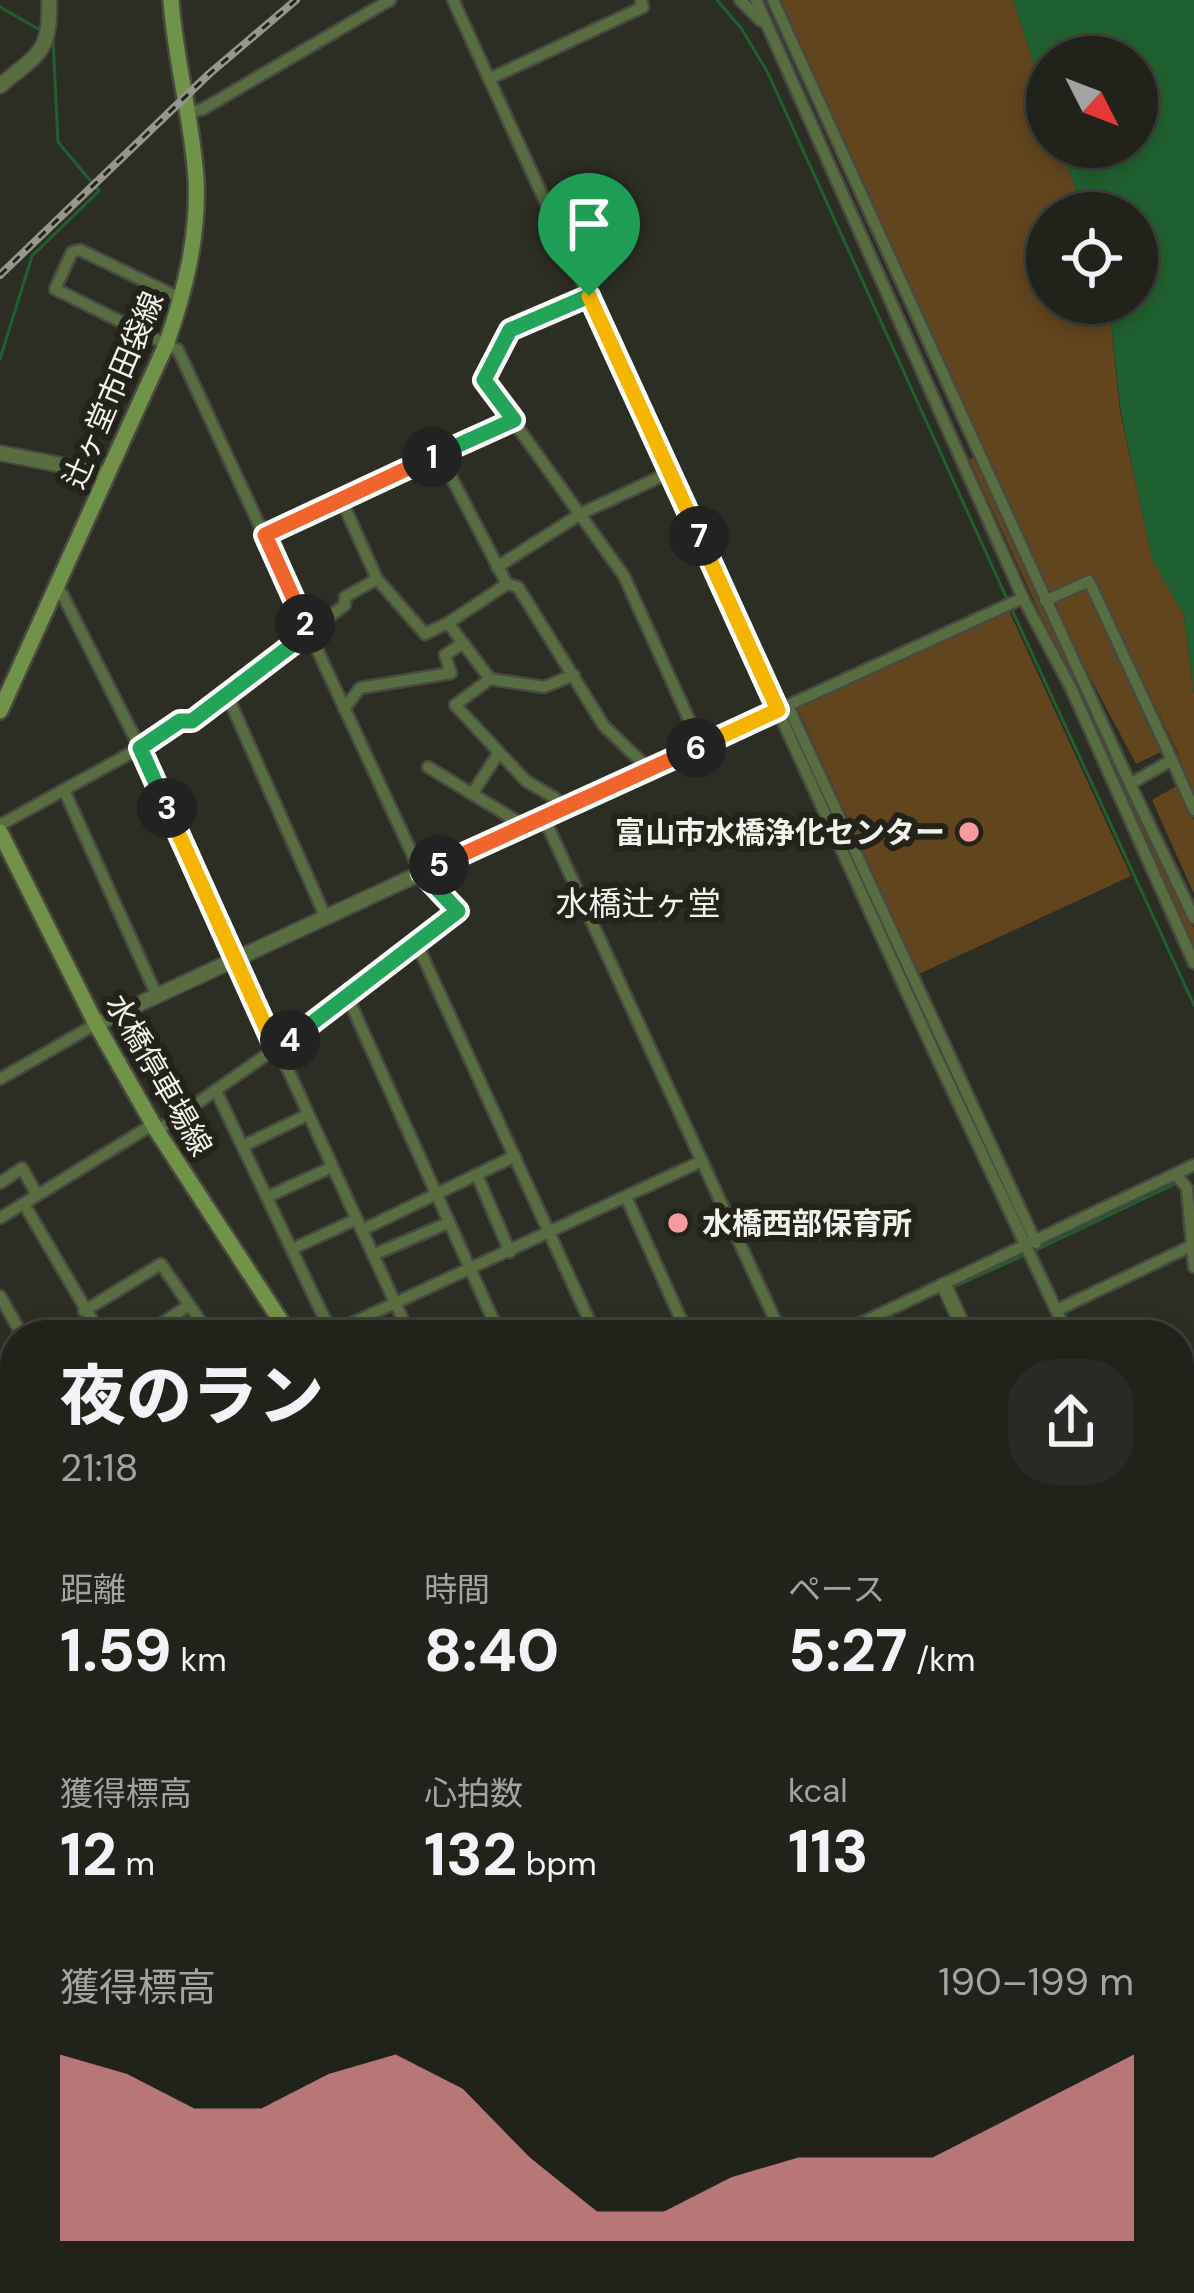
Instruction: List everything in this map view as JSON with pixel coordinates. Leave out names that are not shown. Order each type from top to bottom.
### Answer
[{"type":"main road","name":"辻ヶ堂市田袋線","points":[[0,711],[166,345],[182,299],[196,221],[196,180],[171,0]]},
{"type":"main road","name":"水橋停車場線","points":[[0,828],[96,1024],[157,1131],[280,1320]]},
{"type":"street","points":[[0,86],[45,46],[49,0]]},
{"type":"street","points":[[187,113],[203,109],[390,0]]},
{"type":"street","points":[[453,0],[1031,1245],[1061,1320]]},
{"type":"street","points":[[489,79],[644,7],[641,0]]},
{"type":"street","points":[[740,0],[763,24]]},
{"type":"street","points":[[756,0],[1023,598],[1071,688],[1194,963]]},
{"type":"street","points":[[773,0],[1194,918]]},
{"type":"street","points":[[0,1218],[147,1128],[157,1131],[348,998],[458,911],[422,873],[178,350],[55,289],[72,252],[80,250],[182,299]]},
{"type":"street","points":[[589,296],[510,330],[484,380],[624,576],[701,746]]},
{"type":"street","points":[[265,535],[514,420]]},
{"type":"street","points":[[0,453],[108,474]]},
{"type":"street","points":[[439,454],[507,584],[518,587],[604,726],[650,770]]},
{"type":"street","points":[[497,567],[582,513],[670,472]]},
{"type":"street","points":[[341,499],[377,580],[425,634],[507,584]]},
{"type":"street","points":[[0,828],[180,721],[192,721],[345,605],[345,598],[377,580]]},
{"type":"street","points":[[1045,601],[1089,581],[1194,810]]},
{"type":"street","points":[[57,584],[140,748],[403,1320]]},
{"type":"street","points":[[0,1079],[96,1024],[1023,598]]},
{"type":"street","points":[[448,623],[490,679],[544,687],[574,675]]},
{"type":"street","points":[[344,709],[360,688],[451,673],[445,655],[463,644]]},
{"type":"street","points":[[490,679],[455,705],[526,781],[555,797],[561,811]]},
{"type":"street","points":[[228,697],[326,918]]},
{"type":"street","points":[[472,794],[498,754]]},
{"type":"street","points":[[1130,784],[1172,760]]},
{"type":"street","points":[[428,767],[525,826]]},
{"type":"street","points":[[64,790],[157,996]]},
{"type":"street","points":[[544,818],[775,1320]]},
{"type":"street","points":[[416,944],[589,1320]]},
{"type":"street","points":[[348,998],[493,1320]]},
{"type":"street","points":[[216,1091],[322,1320]]},
{"type":"street","points":[[243,1146],[307,1115]]},
{"type":"street","points":[[292,1249],[436,1195],[515,1156]]},
{"type":"street","points":[[360,1320],[702,1161]]},
{"type":"street","points":[[871,1319],[1194,1166]]},
{"type":"street","points":[[267,1196],[332,1167]]},
{"type":"street","points":[[0,1183],[22,1168],[38,1195]]},
{"type":"street","points":[[477,1175],[510,1252]]},
{"type":"street","points":[[1176,1175],[1187,1188],[1194,1267]]},
{"type":"street","points":[[626,1197],[681,1320]]},
{"type":"street","points":[[24,1204],[91,1320]]},
{"type":"street","points":[[373,1255],[448,1222]]},
{"type":"street","points":[[1057,1310],[1190,1247]]},
{"type":"street","points":[[85,1311],[161,1264],[199,1320]]},
{"type":"street","points":[[944,1285],[960,1320]]},
{"type":"street","points":[[167,1320],[188,1306]]},
{"type":"shaded area","points":[[780,0],[1013,0],[1026,40],[1026,168],[1068,168],[1077,192],[1026,192],[1026,324],[1111,324],[1120,411],[1152,558],[1184,616],[1194,694],[1194,798],[1178,753],[1092,575],[1048,594]]},
{"type":"shaded area","points":[[1013,0],[1194,0],[1194,694],[1184,616],[1152,559],[1121,413],[1111,324],[1158,324],[1158,192],[1077,192],[1068,168],[1158,168],[1158,36],[1026,36],[1026,40]]},
{"type":"shaded area","points":[[975,457],[1194,928],[1194,949],[969,459]]},
{"type":"shaded area","points":[[1087,588],[1163,751],[1136,764],[1051,604]]},
{"type":"shaded area","points":[[1009,611],[1131,876],[919,974],[797,707]]},
{"type":"shaded area","points":[[1178,785],[1194,820],[1194,894],[1152,800]]},
{"type":"waterway","points":[[717,0],[767,71],[1008,601]]},
{"type":"waterway","points":[[0,7],[40,30]]},
{"type":"waterway","points":[[0,359],[32,256],[99,191],[58,142],[53,39]]},
{"type":"waterway","points":[[1012,610],[1194,1005]]},
{"type":"waterway","points":[[872,901],[999,1176]]},
{"type":"waterway","points":[[1034,1251],[1177,1183]]},
{"type":"waterway","points":[[956,1286],[1025,1255]]},
{"type":"railway","points":[[0,275],[209,74],[296,0]]},
{"type":"place","name":"富山市水橋浄化センター","points":[[969,832]]},
{"type":"place","name":"水橋西部保育所","points":[[678,1223]]},
{"type":"district","name":"水橋辻ヶ堂","points":[[638,903]]},
{"type":"route","points":[[589,296],[778,710],[422,873],[458,911],[276,1050],[140,748],[228,697],[309,632],[265,535],[514,420],[484,380],[510,330],[589,296]]}]
